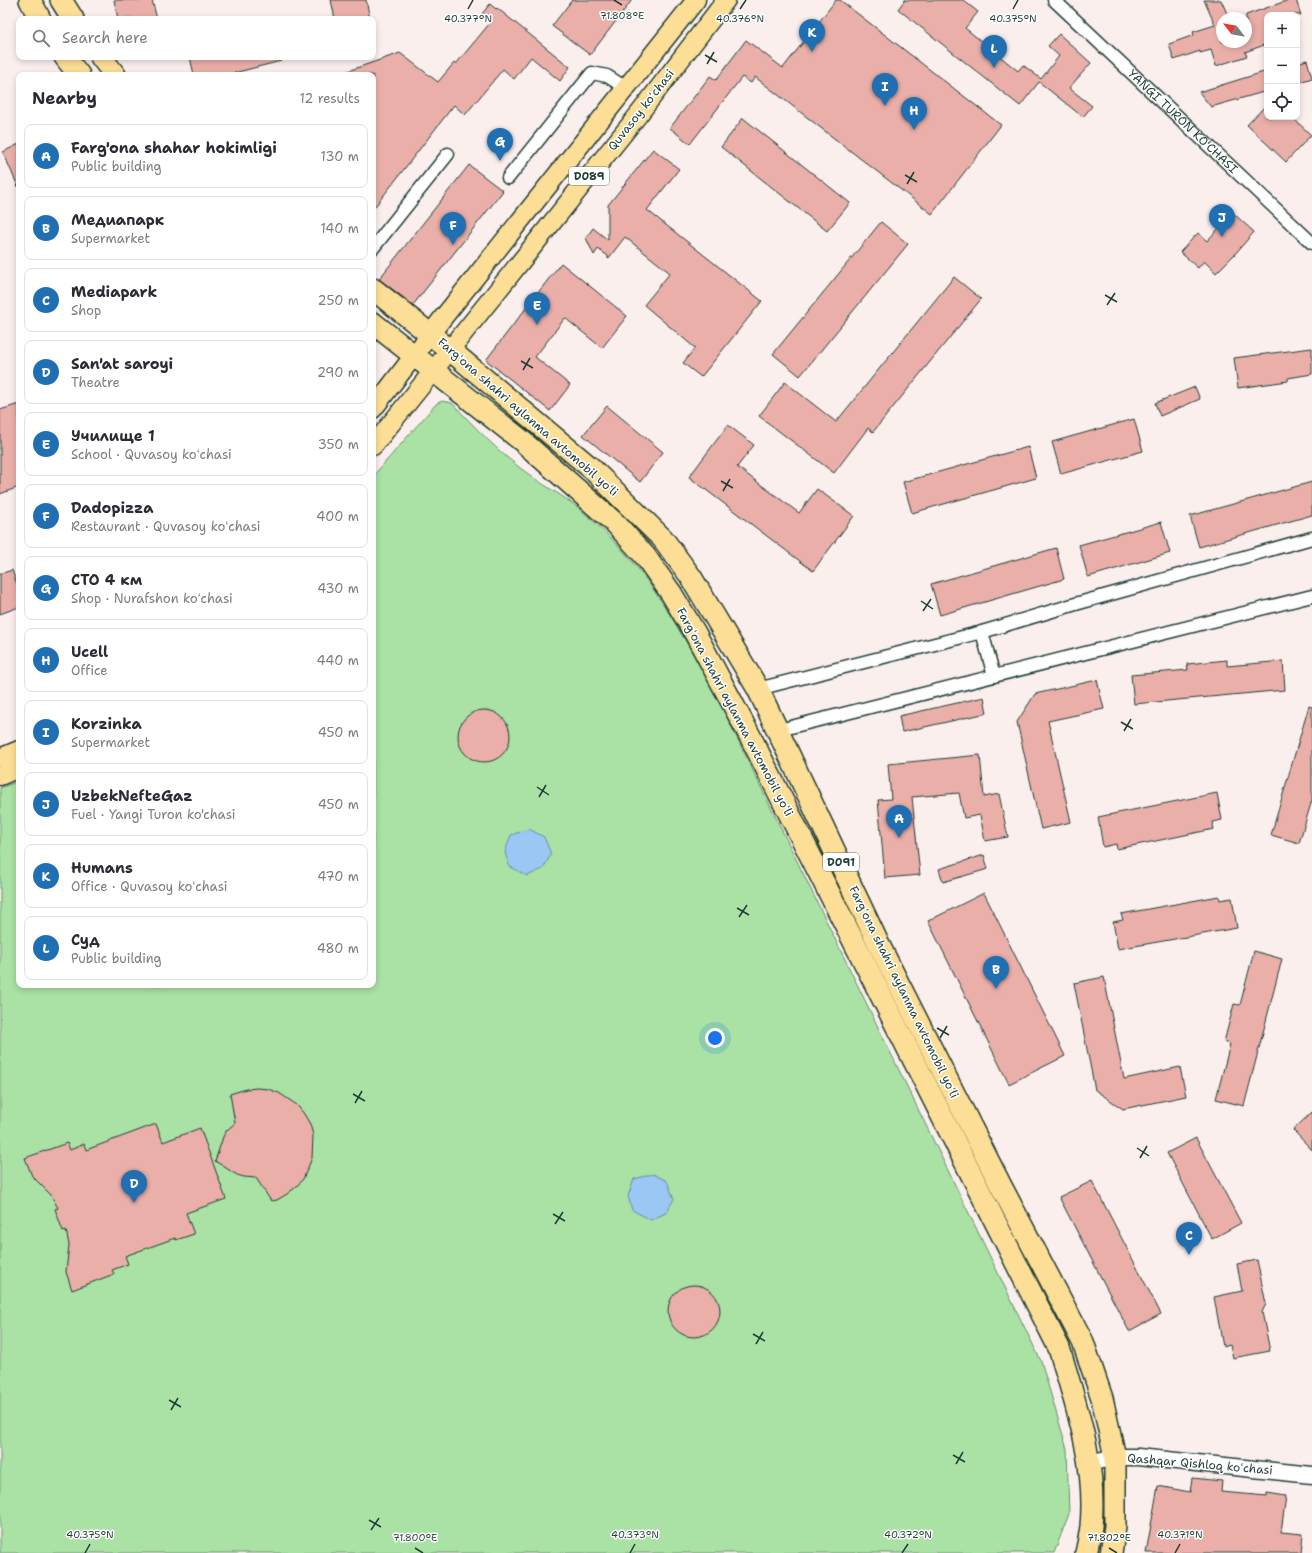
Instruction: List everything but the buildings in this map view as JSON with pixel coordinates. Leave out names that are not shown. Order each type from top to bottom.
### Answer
[{"type":"highway","points":[[30,0],[38,16]]},
{"type":"highway","points":[[61,0],[71,16]]},
{"type":"highway","points":[[67,60],[77,72]]},
{"type":"highway","points":[[102,60],[112,72]]},
{"type":"highway","name":"Fargʻona shahri aylanma avtomobil yoʻli","points":[[376,291],[431,334],[591,468],[663,539],[691,577],[758,689],[779,730],[906,998],[1001,1186],[1083,1342],[1102,1398],[1115,1457],[1115,1526],[1111,1553]]},
{"type":"highway","name":"Fargʻona shahri aylanma avtomobil yoʻli","points":[[376,325],[521,440],[616,524],[645,556],[667,587],[695,633],[746,729],[1059,1348],[1076,1404],[1089,1463],[1092,1495],[1091,1526],[1086,1553]]},
{"type":"highway","points":[[886,1007],[906,998]]},
{"type":"main road","name":"Quvasoy koʻchasi","points":[[431,334],[696,0]]},
{"type":"main road","name":"Quvasoy koʻchasi","points":[[450,350],[639,114],[726,0]]},
{"type":"main road","name":"D089","points":[[376,405],[431,334]]},
{"type":"main road","name":"D089","points":[[376,442],[450,350]]},
{"type":"main road","points":[[0,758],[16,751]]},
{"type":"main road","points":[[0,776],[16,769]]},
{"type":"main road","name":"Qashqar Qishloq koʻchasi","points":[[1089,1463],[1115,1457],[1138,1457],[1312,1476]]},
{"type":"street","name":"YANGI TURON KO'CHASI","points":[[1054,0],[1312,243]]},
{"type":"street","points":[[508,178],[592,72],[607,76],[626,88]]},
{"type":"street","points":[[376,244],[448,154]]},
{"type":"street","points":[[758,689],[982,632],[1079,603],[1312,538]]},
{"type":"street","points":[[779,730],[1312,596]]},
{"type":"street","points":[[982,632],[994,676]]},
{"type":"green space","points":[[442,401],[452,403],[507,457],[582,511],[603,530],[636,566],[662,602],[715,693],[1041,1361],[1067,1449],[1069,1514],[1054,1553],[0,1553],[0,788],[16,782],[16,988],[376,988],[376,473],[436,404]]},
{"type":"water","points":[[529,829],[544,837],[551,854],[543,869],[527,876],[509,866],[505,852],[511,835]]},
{"type":"water","points":[[653,1174],[667,1181],[674,1199],[666,1213],[651,1220],[632,1210],[628,1196],[634,1179]]},
{"type":"place","name":"Humans","points":[[812,52]]},
{"type":"place","name":"Суд","points":[[994,68]]},
{"type":"place","name":"Korzinka","points":[[885,106]]},
{"type":"place","name":"Ucell","points":[[914,130]]},
{"type":"place","name":"СТО 4 км","points":[[500,161]]},
{"type":"place","name":"UzbekNefteGaz","points":[[1222,237]]},
{"type":"place","name":"Dadopizza","points":[[453,245]]},
{"type":"place","name":"Училище 1","points":[[537,325]]},
{"type":"place","name":"Farg'ona shahar hokimligi","points":[[899,838]]},
{"type":"place","name":"Медиапарк","points":[[996,989]]},
{"type":"place","name":"San'at saroyi","points":[[134,1203]]},
{"type":"place","name":"Mediapark","points":[[1189,1255]]}]
